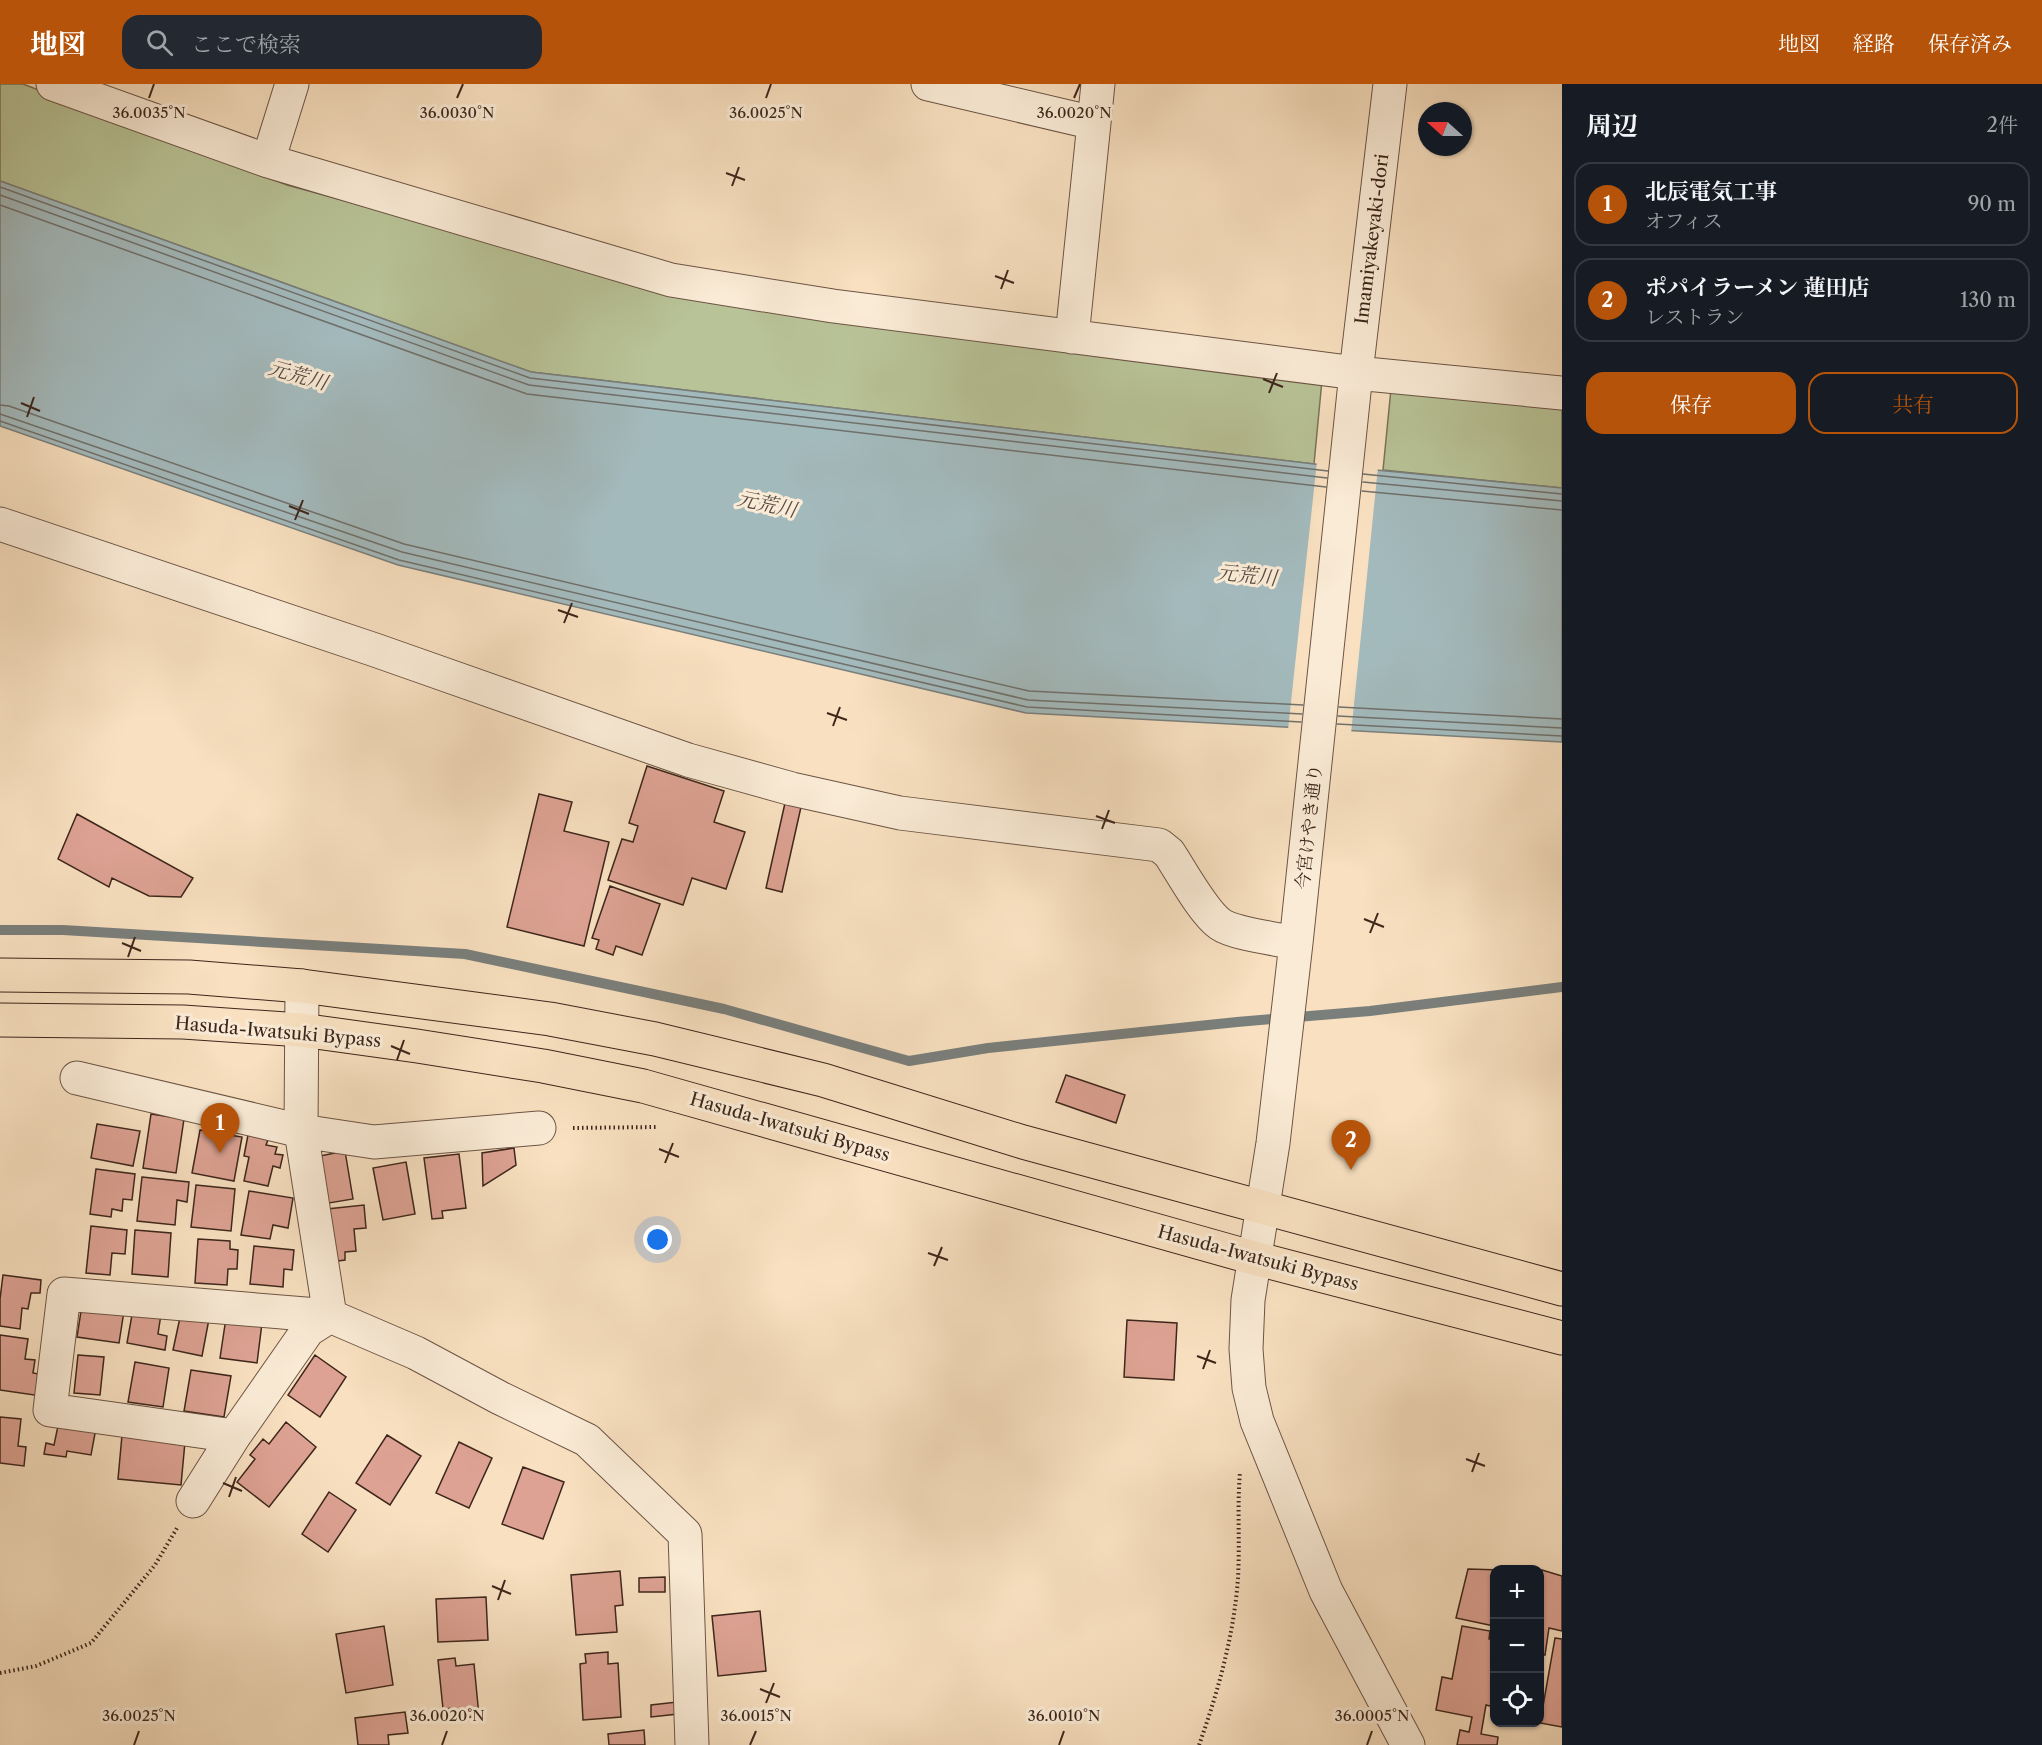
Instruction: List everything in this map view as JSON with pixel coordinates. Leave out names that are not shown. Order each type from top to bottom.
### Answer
[{"type":"highway","points":[[0,975],[189,977],[302,986],[550,1019],[655,1039],[823,1080],[1023,1142],[1562,1289]]},
{"type":"highway","name":"Hasuda-Iwatsuki Bypass","points":[[0,1020],[183,1022],[301,1030],[543,1066],[642,1086],[1254,1258],[1562,1338]]},
{"type":"street","points":[[53,84],[268,161],[671,280],[833,306],[1072,337],[1355,384],[1562,393]]},
{"type":"street","points":[[268,161],[292,84]]},
{"type":"street","points":[[928,84],[1094,123]]},
{"type":"street","points":[[1072,337],[1098,84]]},
{"type":"street","name":"Imamiyakeyaki-dori","points":[[1355,384],[1390,84]]},
{"type":"street","name":"今宮けやき通り","points":[[1355,384],[1298,931],[1263,1207],[1247,1306],[1246,1349],[1249,1388],[1257,1421],[1326,1591],[1408,1745]]},
{"type":"street","points":[[0,524],[375,650],[688,760],[792,789],[900,813],[1159,845],[1169,853],[1212,916],[1222,925],[1243,932],[1298,931]]},
{"type":"street","points":[[302,986],[301,1131],[330,1316]]},
{"type":"street","points":[[77,1078],[301,1131],[374,1142],[539,1128]]},
{"type":"street","points":[[234,1436],[50,1410],[64,1294],[330,1316],[416,1353],[500,1398],[587,1440],[684,1534],[692,1745]]},
{"type":"street","points":[[192,1501],[308,1330],[330,1316]]},
{"type":"path","points":[[539,1128],[656,1127]]},
{"type":"path","points":[[1199,1745],[1212,1709],[1232,1625],[1238,1579],[1240,1469]]},
{"type":"path","points":[[0,1673],[36,1666],[92,1642],[154,1565],[192,1501]]},
{"type":"green space","points":[[0,84],[23,84],[287,185],[661,287],[1322,380],[1314,464],[531,372],[0,181]]},
{"type":"green space","points":[[1391,389],[1562,406],[1562,488],[1383,470]]},
{"type":"water","name":"元荒川","points":[[0,181],[531,372],[1314,464],[1562,488],[1562,742],[1026,713],[398,565],[0,426]]},
{"type":"pier","points":[[1317,461],[1378,467],[1351,734],[1288,730]]},
{"type":"building","points":[[647,766],[724,791],[714,822],[745,832],[726,889],[692,878],[683,905],[608,880],[622,839],[633,842],[638,826],[629,823]]},
{"type":"building","points":[[539,794],[572,802],[564,831],[609,842],[584,946],[507,927]]},
{"type":"building","points":[[785,803],[801,807],[782,892],[766,888]]},
{"type":"building","points":[[77,814],[193,878],[181,897],[149,896],[112,878],[109,887],[58,859]]},
{"type":"building","points":[[610,886],[660,904],[642,955],[616,946],[613,955],[596,949],[599,940],[592,938]]},
{"type":"building","points":[[1066,1075],[1125,1095],[1116,1123],[1056,1102]]},
{"type":"building","points":[[151,1114],[184,1119],[176,1173],[143,1168]]},
{"type":"building","points":[[97,1124],[140,1131],[133,1166],[91,1158]]},
{"type":"building","points":[[200,1130],[242,1137],[234,1181],[192,1173]]},
{"type":"building","points":[[248,1135],[268,1140],[266,1145],[277,1147],[275,1154],[283,1155],[280,1168],[273,1166],[268,1186],[244,1181],[249,1157],[244,1156]]},
{"type":"building","points":[[514,1148],[516,1165],[483,1186],[482,1153]]},
{"type":"building","points":[[345,1151],[353,1199],[323,1204],[315,1157]]},
{"type":"building","points":[[459,1154],[466,1208],[442,1211],[443,1218],[432,1219],[424,1158]]},
{"type":"building","points":[[406,1162],[415,1214],[383,1220],[373,1168]]},
{"type":"building","points":[[96,1169],[135,1174],[132,1200],[123,1199],[122,1211],[112,1209],[111,1217],[90,1214]]},
{"type":"building","points":[[142,1177],[189,1182],[187,1202],[177,1200],[175,1225],[137,1221]]},
{"type":"building","points":[[196,1185],[235,1189],[231,1231],[191,1227]]},
{"type":"building","points":[[249,1191],[293,1198],[288,1228],[273,1225],[270,1239],[241,1235]]},
{"type":"building","points":[[364,1205],[366,1228],[354,1229],[356,1251],[345,1252],[345,1260],[331,1262],[327,1209]]},
{"type":"building","points":[[91,1226],[127,1230],[125,1254],[112,1253],[110,1275],[86,1273]]},
{"type":"building","points":[[135,1230],[171,1233],[168,1277],[132,1274]]},
{"type":"building","points":[[198,1239],[230,1241],[230,1249],[238,1250],[237,1269],[228,1269],[227,1285],[195,1283]]},
{"type":"building","points":[[254,1246],[294,1250],[292,1270],[284,1269],[283,1287],[250,1284]]},
{"type":"building","points":[[3,1275],[41,1280],[40,1293],[31,1293],[28,1309],[22,1308],[20,1329],[0,1326]]},
{"type":"building","points":[[82,1305],[124,1311],[119,1343],[77,1337]]},
{"type":"building","points":[[133,1309],[161,1314],[158,1334],[167,1336],[165,1350],[127,1343]]},
{"type":"building","points":[[181,1313],[209,1319],[202,1356],[173,1350]]},
{"type":"building","points":[[226,1318],[262,1323],[257,1363],[220,1358]]},
{"type":"building","points":[[1127,1320],[1177,1323],[1174,1380],[1124,1377]]},
{"type":"building","points":[[0,1335],[28,1339],[25,1359],[35,1360],[33,1373],[44,1375],[41,1396],[0,1390]]},
{"type":"building","points":[[78,1355],[104,1357],[100,1395],[74,1393]]},
{"type":"building","points":[[315,1355],[346,1377],[320,1417],[288,1395]]},
{"type":"building","points":[[135,1362],[169,1368],[163,1407],[128,1402]]},
{"type":"building","points":[[191,1370],[231,1376],[224,1417],[184,1411]]},
{"type":"building","points":[[0,1417],[21,1419],[18,1446],[26,1447],[24,1466],[0,1463]]},
{"type":"building","points":[[59,1421],[96,1428],[91,1455],[67,1451],[66,1457],[44,1454],[46,1443],[54,1445]]},
{"type":"building","points":[[286,1422],[316,1447],[269,1507],[237,1482],[255,1459],[250,1455],[263,1439],[269,1444]]},
{"type":"building","points":[[122,1435],[185,1442],[181,1485],[118,1479]]},
{"type":"building","points":[[387,1435],[421,1456],[390,1505],[356,1483]]},
{"type":"building","points":[[459,1442],[492,1458],[469,1508],[436,1493]]},
{"type":"building","points":[[523,1467],[564,1482],[543,1539],[502,1524]]},
{"type":"building","points":[[329,1492],[356,1510],[328,1552],[302,1534]]},
{"type":"building","points":[[1468,1569],[1490,1570],[1490,1625],[1456,1618]]},
{"type":"building","points":[[620,1571],[623,1605],[615,1606],[617,1632],[576,1635],[571,1575]]},
{"type":"building","points":[[1544,1571],[1562,1576],[1562,1631],[1549,1628],[1545,1655]]},
{"type":"building","points":[[665,1577],[665,1592],[639,1592],[639,1578]]},
{"type":"building","points":[[486,1597],[488,1640],[438,1642],[436,1599]]},
{"type":"building","points":[[760,1611],[766,1671],[718,1676],[712,1616]]},
{"type":"building","points":[[384,1626],[393,1685],[346,1693],[336,1634]]},
{"type":"building","points":[[1462,1626],[1490,1631],[1490,1706],[1486,1705],[1481,1734],[1498,1737],[1497,1745],[1457,1745],[1460,1730],[1469,1732],[1472,1717],[1436,1710],[1442,1677],[1452,1679]]},
{"type":"building","points":[[1555,1638],[1562,1639],[1562,1727],[1544,1724],[1544,1700]]},
{"type":"building","points":[[608,1652],[608,1664],[618,1663],[621,1717],[583,1720],[580,1664],[586,1663],[585,1654]]},
{"type":"building","points":[[455,1658],[456,1666],[474,1664],[479,1716],[454,1719],[453,1708],[443,1709],[438,1660]]},
{"type":"building","points":[[677,1702],[678,1714],[651,1717],[651,1705]]},
{"type":"building","points":[[405,1712],[408,1733],[388,1735],[389,1745],[358,1745],[355,1718]]},
{"type":"building","points":[[644,1730],[645,1745],[609,1745],[608,1734]]},
{"type":"waterway","points":[[0,930],[63,930],[465,954],[724,1009],[909,1061],[988,1048],[1237,1022],[1370,1011],[1562,987]]},
{"type":"place","name":"北辰電気工事","points":[[220,1153]]},
{"type":"place","name":"ポパイラーメン 蓮田店","points":[[1351,1170]]}]
